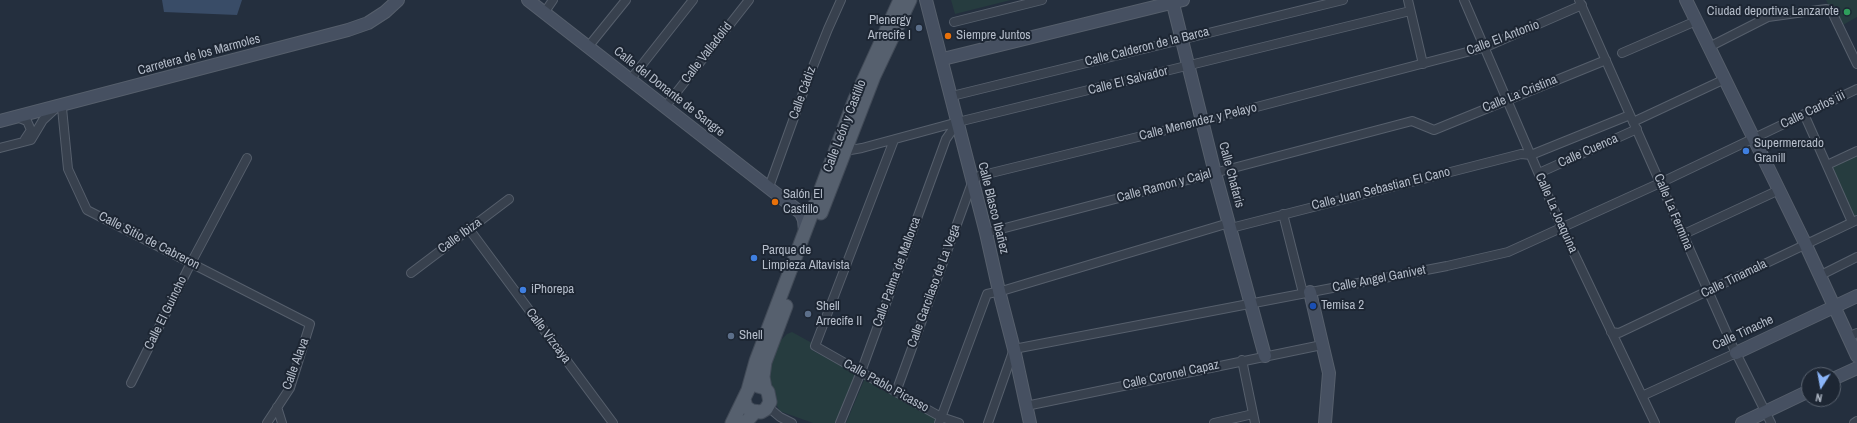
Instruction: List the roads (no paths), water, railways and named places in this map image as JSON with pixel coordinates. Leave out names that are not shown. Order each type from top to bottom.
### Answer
[{"type":"main road","name":"Calle León y Castillo","points":[[765,388],[763,377],[765,362],[874,76],[901,0]]},
{"type":"main road","name":"Calle León y Castillo","points":[[732,423],[746,394],[756,361],[864,76],[901,0]]},
{"type":"main road","points":[[758,386],[765,388],[770,396],[768,406],[761,412],[755,412],[748,409],[746,394],[758,386]]},
{"type":"main road","points":[[745,423],[755,412]]},
{"type":"street","name":"Carretera de los Marmoles","points":[[0,121],[348,30],[368,23],[385,12],[398,0]]},
{"type":"street","name":"Calle del Donante de Sangre","points":[[528,0],[801,213],[804,220],[805,231]]},
{"type":"street","points":[[544,13],[553,0]]},
{"type":"street","points":[[588,47],[626,0]]},
{"type":"street","points":[[630,80],[693,0]]},
{"type":"street","name":"Calle Valladolid","points":[[665,107],[749,0]]},
{"type":"street","name":"Calle Cádiz","points":[[769,187],[811,72],[841,0]]},
{"type":"street","name":"Calle Blasco Ibañez","points":[[926,0],[943,59],[973,180],[1014,349],[1030,423]]},
{"type":"street","points":[[954,22],[1042,0]]},
{"type":"street","name":"Calle Calderon de la Barca","points":[[952,96],[1343,0]]},
{"type":"street","points":[[1408,0],[1423,64]]},
{"type":"street","name":"Calle La Joaquina","points":[[1464,0],[1508,99],[1562,228],[1610,332],[1655,423]]},
{"type":"street","points":[[1686,0],[1805,244],[1833,307],[1852,335],[1857,356]]},
{"type":"street","points":[[943,59],[1176,1]]},
{"type":"street","name":"Calle Chafaris","points":[[1176,1],[1181,39],[1264,356]]},
{"type":"street","name":"Calle El Antonio","points":[[1423,64],[1486,48],[1580,3]]},
{"type":"street","name":"Calle La Fermina","points":[[1580,3],[1634,122],[1682,235],[1736,353],[1771,423]]},
{"type":"street","points":[[1709,47],[1768,17],[1826,9],[1831,10],[1857,64]]},
{"type":"street","name":"Calle El Salvador","points":[[845,151],[1410,11]]},
{"type":"street","points":[[1622,53],[1696,21]]},
{"type":"street","name":"Calle La Cristina","points":[[1434,130],[1606,60]]},
{"type":"street","name":"Calle Menendez y Pelayo","points":[[973,180],[979,176],[1203,121],[1423,64]]},
{"type":"street","name":"Calle Cuenca","points":[[1539,173],[1634,122],[1725,79]]},
{"type":"street","name":"Calle Carlos iii","points":[[1660,183],[1857,89]]},
{"type":"street","points":[[0,148],[32,140],[43,120],[54,109],[65,103]]},
{"type":"street","name":"Calle Sitio de Cabreron","points":[[65,103],[62,108],[68,169],[88,210],[310,324]]},
{"type":"street","points":[[1804,114],[1855,221]]},
{"type":"street","points":[[17,116],[27,122],[31,130],[27,137],[20,142]]},
{"type":"street","name":"Calle Ramon y Cajal","points":[[986,233],[1412,121],[1434,130]]},
{"type":"street","name":"Calle Palma de Mallorca","points":[[840,423],[861,372],[946,139],[958,122]]},
{"type":"street","name":"Calle Cuenca","points":[[1531,155],[1634,122]]},
{"type":"street","name":"Calle Pablo Picasso","points":[[894,140],[815,346],[896,392],[940,420],[959,423]]},
{"type":"street","points":[[1827,165],[1857,151]]},
{"type":"street","name":"Calle Juan Sebastian El Cano","points":[[999,291],[1230,225],[1283,214],[1521,154],[1531,155]]},
{"type":"street","name":"Calle El Guincho","points":[[131,383],[191,263],[248,158]]},
{"type":"street","name":"Calle Garcilaso de La Vega","points":[[896,392],[973,180]]},
{"type":"street","name":"Calle Angel Ganivet","points":[[1014,349],[1493,257],[1522,247],[1660,183]]},
{"type":"street","points":[[1682,235],[1779,190]]},
{"type":"street","name":"Calle Ibiza","points":[[411,273],[510,199]]},
{"type":"street","points":[[792,206],[809,209],[815,204]]},
{"type":"street","points":[[1283,214],[1329,373],[1325,423]]},
{"type":"street","name":"Calle Tinamala","points":[[1610,332],[1619,333],[1855,221]]},
{"type":"street","name":"Calle Vizcaya","points":[[469,229],[613,423]]},
{"type":"street","points":[[1819,276],[1857,257]]},
{"type":"street","points":[[940,420],[987,294],[999,291]]},
{"type":"street","points":[[1306,293],[1323,372],[1319,423]]},
{"type":"street","name":"Calle Tinache","points":[[1642,396],[1857,296]]},
{"type":"street","name":"Calle Alava","points":[[267,423],[290,388],[310,324]]},
{"type":"street","name":"Calle Coronel Capaz","points":[[1026,406],[1242,360],[1317,346]]},
{"type":"street","points":[[988,423],[1014,349]]},
{"type":"street","points":[[1242,360],[1255,423]]},
{"type":"street","points":[[1841,376],[1857,368]]},
{"type":"street","points":[[1742,423],[1801,395]]},
{"type":"street","points":[[768,406],[780,418],[789,422]]},
{"type":"street","points":[[277,407],[282,423]]},
{"type":"street","points":[[1214,423],[1253,414]]},
{"type":"water","points":[[162,0],[242,0],[237,15],[164,12]]},
{"type":"place","name":"Ciudad deportiva Lanzarote","points":[[1847,12]]},
{"type":"place","name":"Plenergy Arrecife I","points":[[919,28]]},
{"type":"place","name":"Siempre Juntos","points":[[948,36]]},
{"type":"place","name":"Supermercado Granill","points":[[1746,151]]},
{"type":"place","name":"Salón El Castillo","points":[[775,202]]},
{"type":"place","name":"Parque de Limpieza Altavista","points":[[754,258]]},
{"type":"place","name":"iPhorepa","points":[[523,290]]},
{"type":"place","name":"Temisa 2","points":[[1313,306]]},
{"type":"place","name":"Shell Arrecife II","points":[[808,314]]},
{"type":"place","name":"Shell","points":[[731,336]]}]
